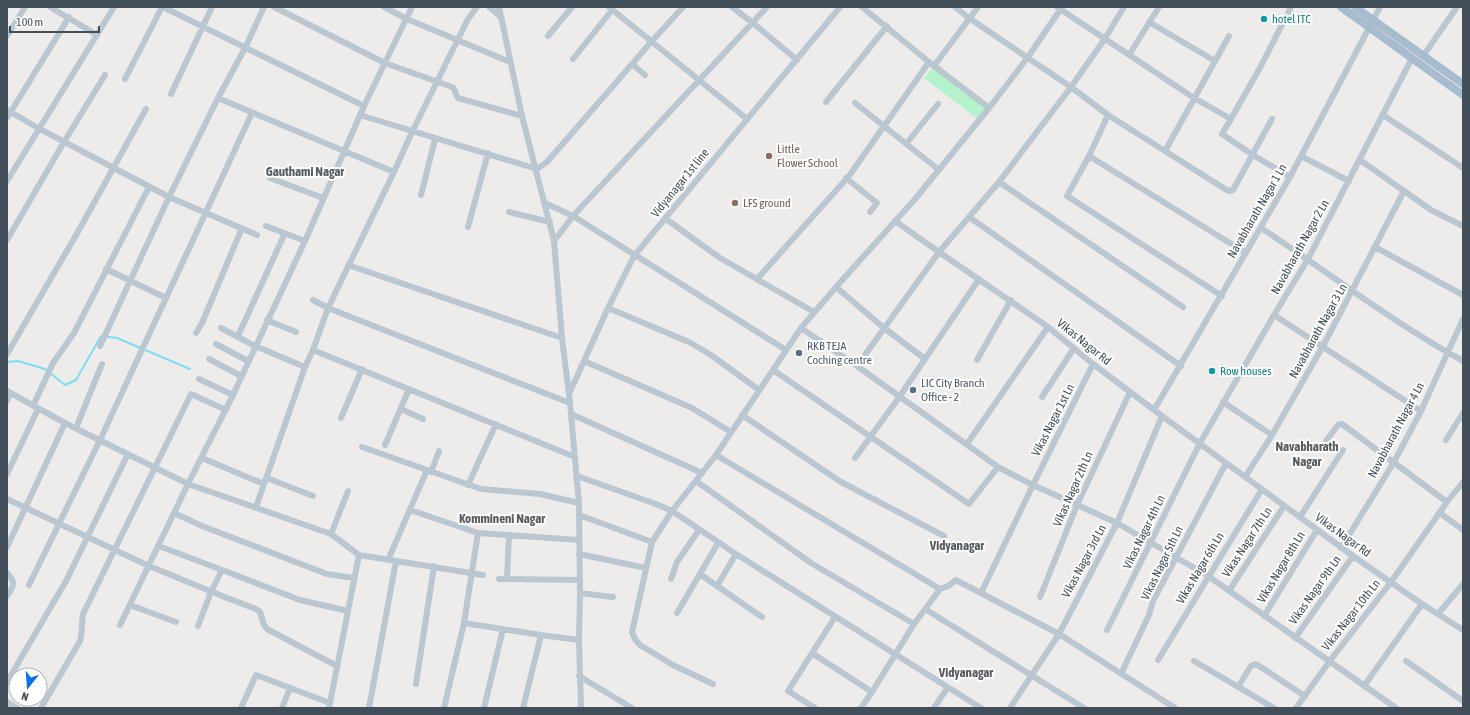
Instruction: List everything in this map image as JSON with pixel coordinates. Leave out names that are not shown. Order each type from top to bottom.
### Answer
[{"type":"main road","points":[[1341,7],[1423,56],[1463,84]]},
{"type":"main road","points":[[1354,7],[1371,24],[1412,58],[1463,95]]},
{"type":"street","points":[[7,36],[25,7]]},
{"type":"street","points":[[50,7],[97,35]]},
{"type":"street","points":[[7,181],[38,128],[114,7]]},
{"type":"street","points":[[125,79],[163,7],[364,106]]},
{"type":"street","points":[[171,94],[212,7]]},
{"type":"street","points":[[101,343],[169,197],[218,98],[245,48],[264,7]]},
{"type":"street","points":[[274,7],[385,63],[437,83],[452,87],[458,98],[522,116]]},
{"type":"street","points":[[384,7],[407,19],[510,62]]},
{"type":"street","points":[[120,626],[188,484],[226,410],[305,241],[343,151],[412,7]]},
{"type":"street","points":[[256,507],[305,367],[313,350],[328,308],[457,40],[468,19],[477,7]]},
{"type":"street","points":[[489,7],[501,17]]},
{"type":"street","points":[[499,7],[522,116],[537,169],[554,241],[562,338],[577,476],[580,580],[579,676],[581,708]]},
{"type":"street","points":[[548,36],[572,7]]},
{"type":"street","points":[[537,169],[547,162],[683,7]]},
{"type":"street","points":[[732,7],[797,60]]},
{"type":"street","points":[[554,241],[573,216],[767,7]]},
{"type":"street","name":"Vidyanagar 1st line","points":[[569,394],[608,308],[634,256],[840,7]]},
{"type":"street","points":[[862,7],[989,108]]},
{"type":"street","points":[[955,7],[1071,87],[1108,115],[1225,190],[1233,190],[1272,119]]},
{"type":"street","points":[[757,279],[846,178],[884,126],[978,7]]},
{"type":"street","points":[[858,366],[939,252],[999,182],[1071,87],[1104,40],[1124,7]]},
{"type":"street","points":[[1129,55],[1159,7]]},
{"type":"street","points":[[1290,176],[1253,155],[1222,134],[1262,64],[1291,7]]},
{"type":"street","name":"Navabharath Nagar 1 Ln","points":[[1154,410],[1261,228],[1380,7]]},
{"type":"street","points":[[1423,56],[1457,7]]},
{"type":"street","points":[[572,59],[610,8],[747,120]]},
{"type":"street","points":[[713,684],[673,665],[640,646],[635,639],[632,632],[652,542],[672,512],[716,455],[801,328],[939,170],[989,108],[1028,57],[1059,8],[1104,40],[1194,98],[1231,119]]},
{"type":"street","points":[[7,118],[9,111],[69,17]]},
{"type":"street","points":[[1149,22],[1215,61]]},
{"type":"street","points":[[826,102],[887,26]]},
{"type":"street","points":[[1165,151],[1229,36]]},
{"type":"street","name":"Navabharath Nagar 2 Ln","points":[[1200,443],[1308,259],[1412,58]]},
{"type":"street","points":[[632,64],[645,75]]},
{"type":"street","points":[[7,240],[105,75]]},
{"type":"street","points":[[218,98],[394,172]]},
{"type":"street","points":[[855,104],[939,170]]},
{"type":"street","points":[[906,144],[938,104]]},
{"type":"street","points":[[7,354],[146,109]]},
{"type":"street","points":[[9,111],[149,187],[257,235]]},
{"type":"street","points":[[29,585],[100,440],[252,113]]},
{"type":"street","points":[[1108,115],[1089,156],[1067,196],[1222,296]]},
{"type":"street","points":[[1383,115],[1463,168]]},
{"type":"street","points":[[360,116],[435,139],[488,153],[537,169]]},
{"type":"street","points":[[420,195],[435,139]]},
{"type":"street","points":[[468,227],[488,153]]},
{"type":"street","points":[[1089,156],[1246,253]]},
{"type":"street","points":[[1301,156],[1349,181]]},
{"type":"street","points":[[1360,160],[1431,210],[1463,226]]},
{"type":"street","points":[[270,178],[323,198]]},
{"type":"street","points":[[846,178],[877,203],[870,212]]},
{"type":"street","points":[[999,182],[1183,307]]},
{"type":"street","points":[[7,474],[36,407],[50,368],[74,333],[149,187]]},
{"type":"street","name":"Navabharath Nagar 3 Ln","points":[[1245,477],[1272,435],[1323,346],[1404,191]]},
{"type":"street","points":[[545,203],[573,216],[634,256],[786,350]]},
{"type":"street","points":[[509,212],[550,222]]},
{"type":"street","points":[[969,217],[1181,366]]},
{"type":"street","points":[[666,219],[720,258],[814,312]]},
{"type":"street","name":"Vikas Nagar Rd","points":[[895,221],[1048,327],[1130,392],[1341,548],[1422,604],[1463,630]]},
{"type":"street","points":[[266,226],[305,241]]},
{"type":"street","points":[[196,334],[242,228]]},
{"type":"street","points":[[1261,228],[1308,259],[1352,291],[1463,361]]},
{"type":"street","points":[[238,336],[285,233]]},
{"type":"street","points":[[1375,247],[1463,295]]},
{"type":"street","points":[[348,265],[562,338]]},
{"type":"street","points":[[106,269],[166,298]]},
{"type":"street","points":[[855,458],[900,396],[979,279]]},
{"type":"street","points":[[836,287],[884,328],[925,359]]},
{"type":"street","points":[[313,300],[328,308],[570,403]]},
{"type":"street","points":[[977,360],[1011,300]]},
{"type":"street","points":[[608,308],[689,342],[712,355],[759,390]]},
{"type":"street","points":[[1274,315],[1421,411]]},
{"type":"street","name":"Navabharath Nagar 4 Ln","points":[[1341,548],[1394,462],[1421,411],[1463,319]]},
{"type":"street","points":[[268,320],[296,332]]},
{"type":"street","points":[[967,444],[1048,327]]},
{"type":"street","points":[[221,328],[255,346],[305,367]]},
{"type":"street","points":[[801,328],[858,366],[998,467],[1033,485],[1117,523],[1208,576],[1396,708]]},
{"type":"street","points":[[216,344],[248,361]]},
{"type":"street","points":[[1042,397],[1074,348]]},
{"type":"street","points":[[313,350],[575,457]]},
{"type":"street","points":[[210,359],[241,376]]},
{"type":"street","points":[[584,361],[692,408],[731,432]]},
{"type":"street","points":[[76,428],[102,364]]},
{"type":"street","name":"Vikas Nagar 1st Ln","points":[[981,593],[1093,364]]},
{"type":"street","points":[[342,418],[362,370]]},
{"type":"street","points":[[773,370],[969,504],[998,467]]},
{"type":"street","points":[[199,379],[233,395]]},
{"type":"street","points":[[385,445],[409,389]]},
{"type":"street","name":"Vikas Nagar 2th Ln","points":[[1040,597],[1077,505],[1130,392]]},
{"type":"street","points":[[7,401],[9,393],[65,423],[188,484],[331,534],[359,555],[484,575]]},
{"type":"street","points":[[41,708],[80,641],[83,632],[83,614],[191,394],[226,410]]},
{"type":"street","points":[[1223,402],[1272,435]]},
{"type":"street","points":[[401,410],[423,419]]},
{"type":"street","points":[[571,414],[702,473]]},
{"type":"street","points":[[1446,440],[1463,414]]},
{"type":"street","points":[[742,415],[840,482],[944,536]]},
{"type":"street","name":"Vikas Nagar 3rd Ln","points":[[1010,708],[1059,634],[1117,523],[1162,416]]},
{"type":"street","points":[[7,547],[65,423]]},
{"type":"street","points":[[468,485],[496,424]]},
{"type":"street","points":[[1326,441],[1338,425],[1342,424],[1447,502]]},
{"type":"street","name":"Vikas Nagar 4th Ln","points":[[1107,630],[1200,443]]},
{"type":"street","points":[[362,447],[481,489],[540,494],[578,503]]},
{"type":"street","points":[[1300,517],[1343,450]]},
{"type":"street","points":[[388,560],[410,510],[439,451]]},
{"type":"street","points":[[7,682],[66,581],[86,537],[128,454]]},
{"type":"street","points":[[716,455],[940,589]]},
{"type":"street","points":[[202,458],[313,496]]},
{"type":"street","name":"Vikas Nagar 5th Ln","points":[[1121,674],[1149,615],[1153,601],[1226,463]]},
{"type":"street","points":[[577,476],[656,504],[672,512],[835,618],[982,708]]},
{"type":"street","points":[[696,481],[811,563],[914,624]]},
{"type":"street","name":"Vikas Nagar 10th Ln","points":[[1296,708],[1329,662],[1391,582],[1447,502],[1463,482]]},
{"type":"street","name":"Vikas Nagar 6th Ln","points":[[1158,660],[1262,489]]},
{"type":"street","points":[[331,534],[348,491]]},
{"type":"street","points":[[7,499],[149,566],[256,608],[260,612],[264,625],[267,629],[337,666]]},
{"type":"street","name":"Vikas Nagar 7th Ln","points":[[1229,591],[1284,506]]},
{"type":"street","points":[[410,510],[478,533],[579,540]]},
{"type":"street","points":[[174,513],[202,526],[327,574],[354,578]]},
{"type":"street","points":[[1440,513],[1463,530]]},
{"type":"street","points":[[579,515],[652,542]]},
{"type":"street","points":[[670,579],[677,562],[699,530]]},
{"type":"street","name":"Vikas Nagar 8th Ln","points":[[1264,616],[1317,530]]},
{"type":"street","points":[[444,708],[464,623],[478,533]]},
{"type":"street","points":[[507,579],[509,535]]},
{"type":"street","points":[[677,613],[718,543]]},
{"type":"street","points":[[158,546],[300,600],[348,611]]},
{"type":"street","points":[[579,554],[646,568]]},
{"type":"street","points":[[717,586],[736,554]]},
{"type":"street","points":[[241,708],[256,675],[290,688],[329,706],[359,555]]},
{"type":"street","name":"Vikas Nagar 9th Ln","points":[[1296,638],[1353,556]]},
{"type":"street","points":[[369,708],[396,562]]},
{"type":"street","points":[[416,684],[434,566]]},
{"type":"street","points":[[198,626],[222,570]]},
{"type":"street","points":[[7,572],[13,580],[13,583],[7,596]]},
{"type":"street","points":[[700,574],[762,617]]},
{"type":"street","points":[[499,579],[580,580]]},
{"type":"street","points":[[861,708],[925,609],[940,589],[948,586],[956,580],[1059,634],[1175,708]]},
{"type":"street","points":[[1438,614],[1463,584]]},
{"type":"street","points":[[580,592],[613,597]]},
{"type":"street","points":[[130,604],[176,622]]},
{"type":"street","points":[[1364,686],[1422,604]]},
{"type":"street","points":[[925,609],[1084,708]]},
{"type":"street","points":[[815,708],[788,691],[835,618]]},
{"type":"street","points":[[464,623],[579,640]]},
{"type":"street","points":[[484,708],[503,629]]},
{"type":"street","points":[[523,708],[541,635]]},
{"type":"street","points":[[812,654],[872,692]]},
{"type":"street","points":[[1194,661],[1274,708]]},
{"type":"street","points":[[1406,662],[1463,700]]},
{"type":"street","points":[[1238,687],[1251,666],[1256,664],[1305,696]]},
{"type":"street","points":[[579,676],[632,708]]},
{"type":"street","points":[[934,708],[948,687]]},
{"type":"street","points":[[282,708],[290,688]]},
{"type":"street","points":[[7,702],[17,708]]},
{"type":"green space","points":[[934,66],[989,108],[979,120],[924,78]]},
{"type":"waterway","points":[[7,362],[18,361],[45,369],[65,385],[76,380],[101,336],[117,338],[190,369]]},
{"type":"place","name":"hotel ITC","points":[[1264,19]]},
{"type":"place","name":"Little Flower School","points":[[769,156]]},
{"type":"place","name":"LFS ground","points":[[735,203]]},
{"type":"place","name":"RKB TEJA Coching centre","points":[[799,353]]},
{"type":"place","name":"Row houses","points":[[1212,371]]},
{"type":"place","name":"LIC City Branch Office - 2","points":[[913,390]]},
{"type":"district","name":"Gauthami Nagar","points":[[305,171]]},
{"type":"district","name":"Navabharath Nagar","points":[[1307,454]]},
{"type":"district","name":"Kommineni Nagar","points":[[502,518]]},
{"type":"district","name":"Vidyanagar","points":[[957,545]]},
{"type":"district","name":"Vidyanagar","points":[[966,672]]}]
